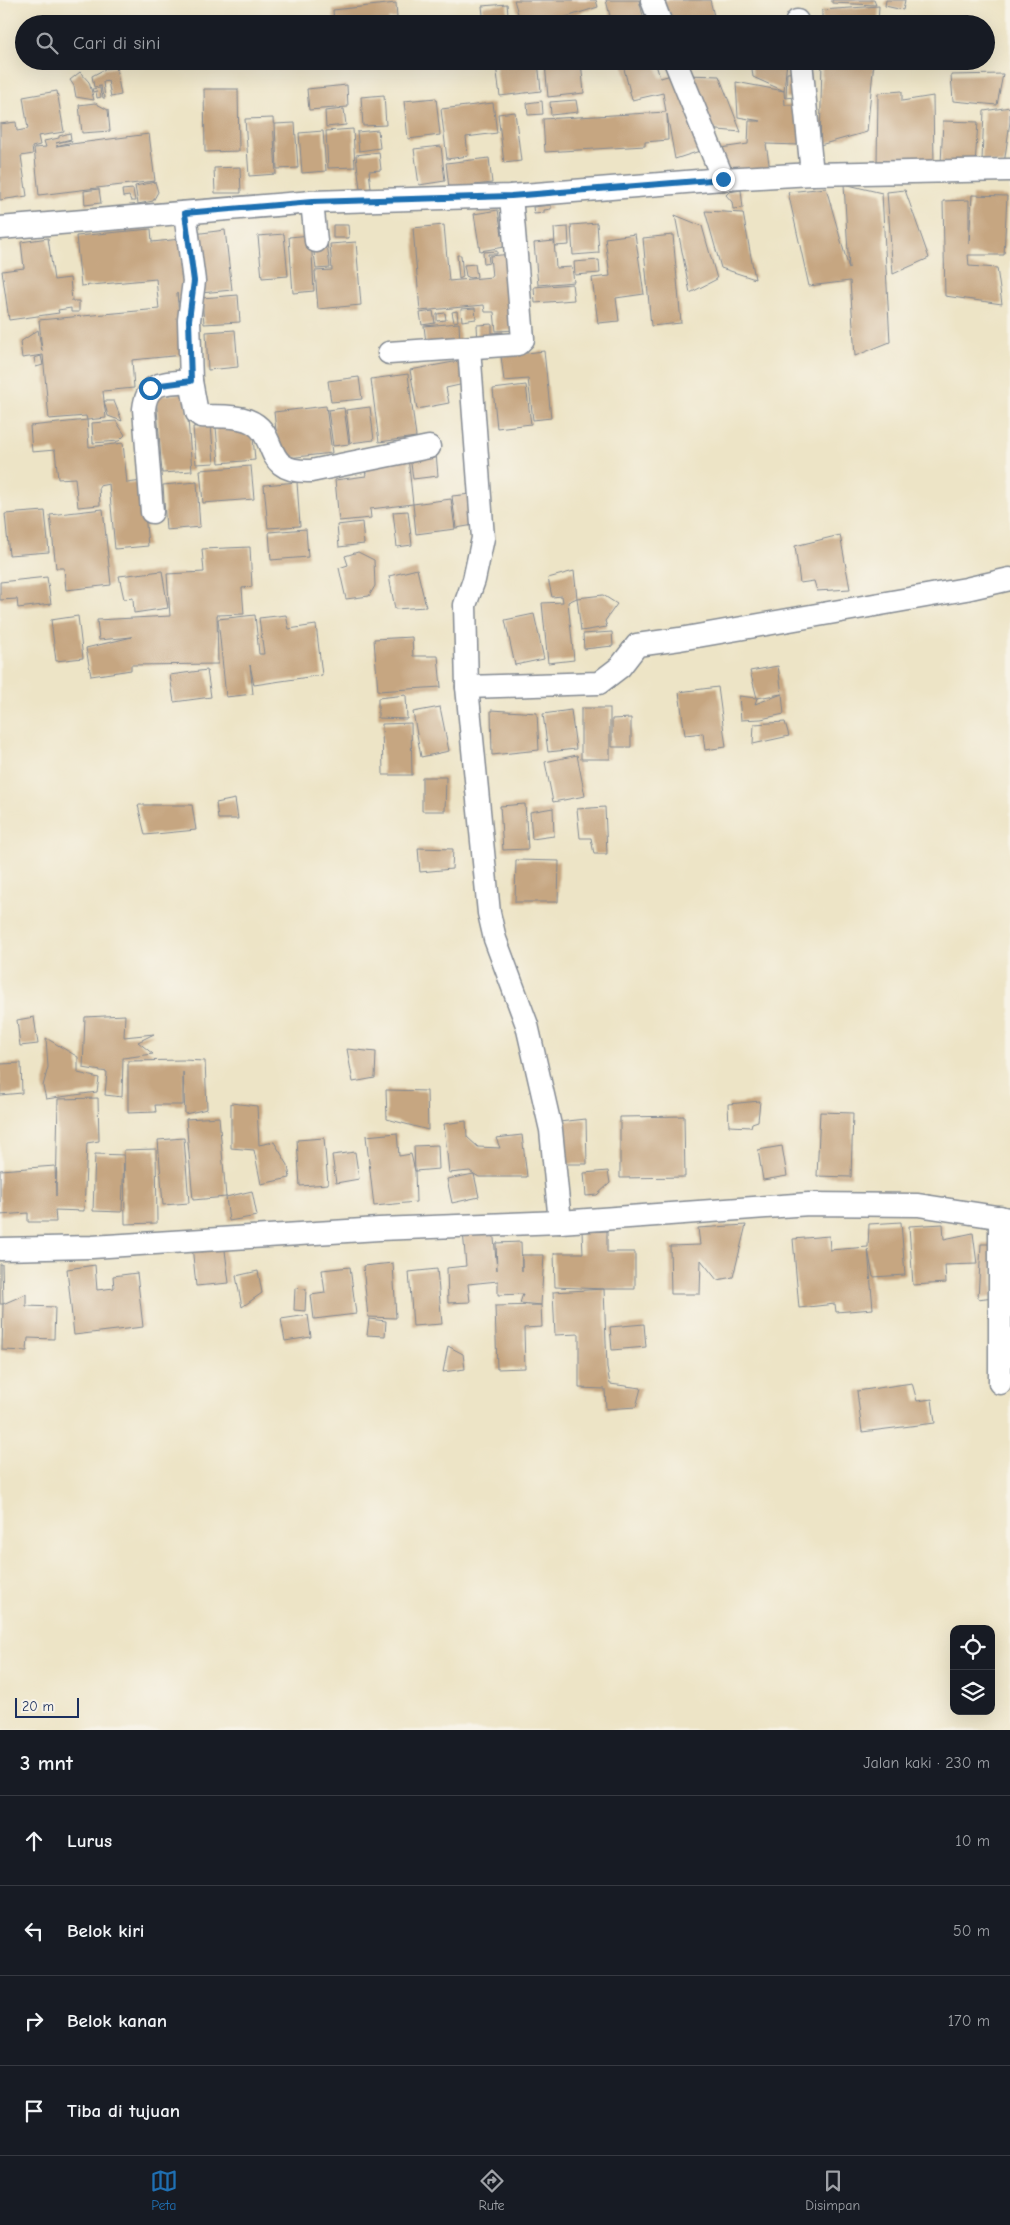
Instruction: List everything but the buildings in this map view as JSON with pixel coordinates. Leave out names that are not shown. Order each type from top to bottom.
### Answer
[{"type":"street","points":[[652,0],[658,15]]},
{"type":"street","points":[[679,70],[723,179]]},
{"type":"street","points":[[802,70],[812,174]]},
{"type":"street","points":[[0,228],[312,202],[511,196],[723,179],[812,174],[1010,170]]},
{"type":"street","points":[[389,354],[518,344],[523,339],[511,196]]},
{"type":"street","points":[[312,202],[316,241]]},
{"type":"street","points":[[185,213],[194,281],[189,320],[191,381],[196,414],[247,420],[258,427],[266,437],[277,462],[286,468],[296,471],[311,471],[429,447]]},
{"type":"street","points":[[469,348],[483,538],[474,580],[465,605],[467,687],[489,913],[495,939],[527,1025],[551,1130],[560,1222]]},
{"type":"street","points":[[152,512],[144,409],[146,396],[150,388],[191,381]]},
{"type":"street","points":[[467,687],[599,684],[620,667],[637,645],[680,640],[966,589],[1010,579]]},
{"type":"street","points":[[0,1249],[92,1247],[369,1230],[560,1222],[720,1209],[827,1204],[918,1205],[1005,1218],[1000,1383]]},
{"type":"route","points":[[150,388],[191,381],[189,320],[194,281],[185,213],[312,202],[511,196],[723,179]]}]
